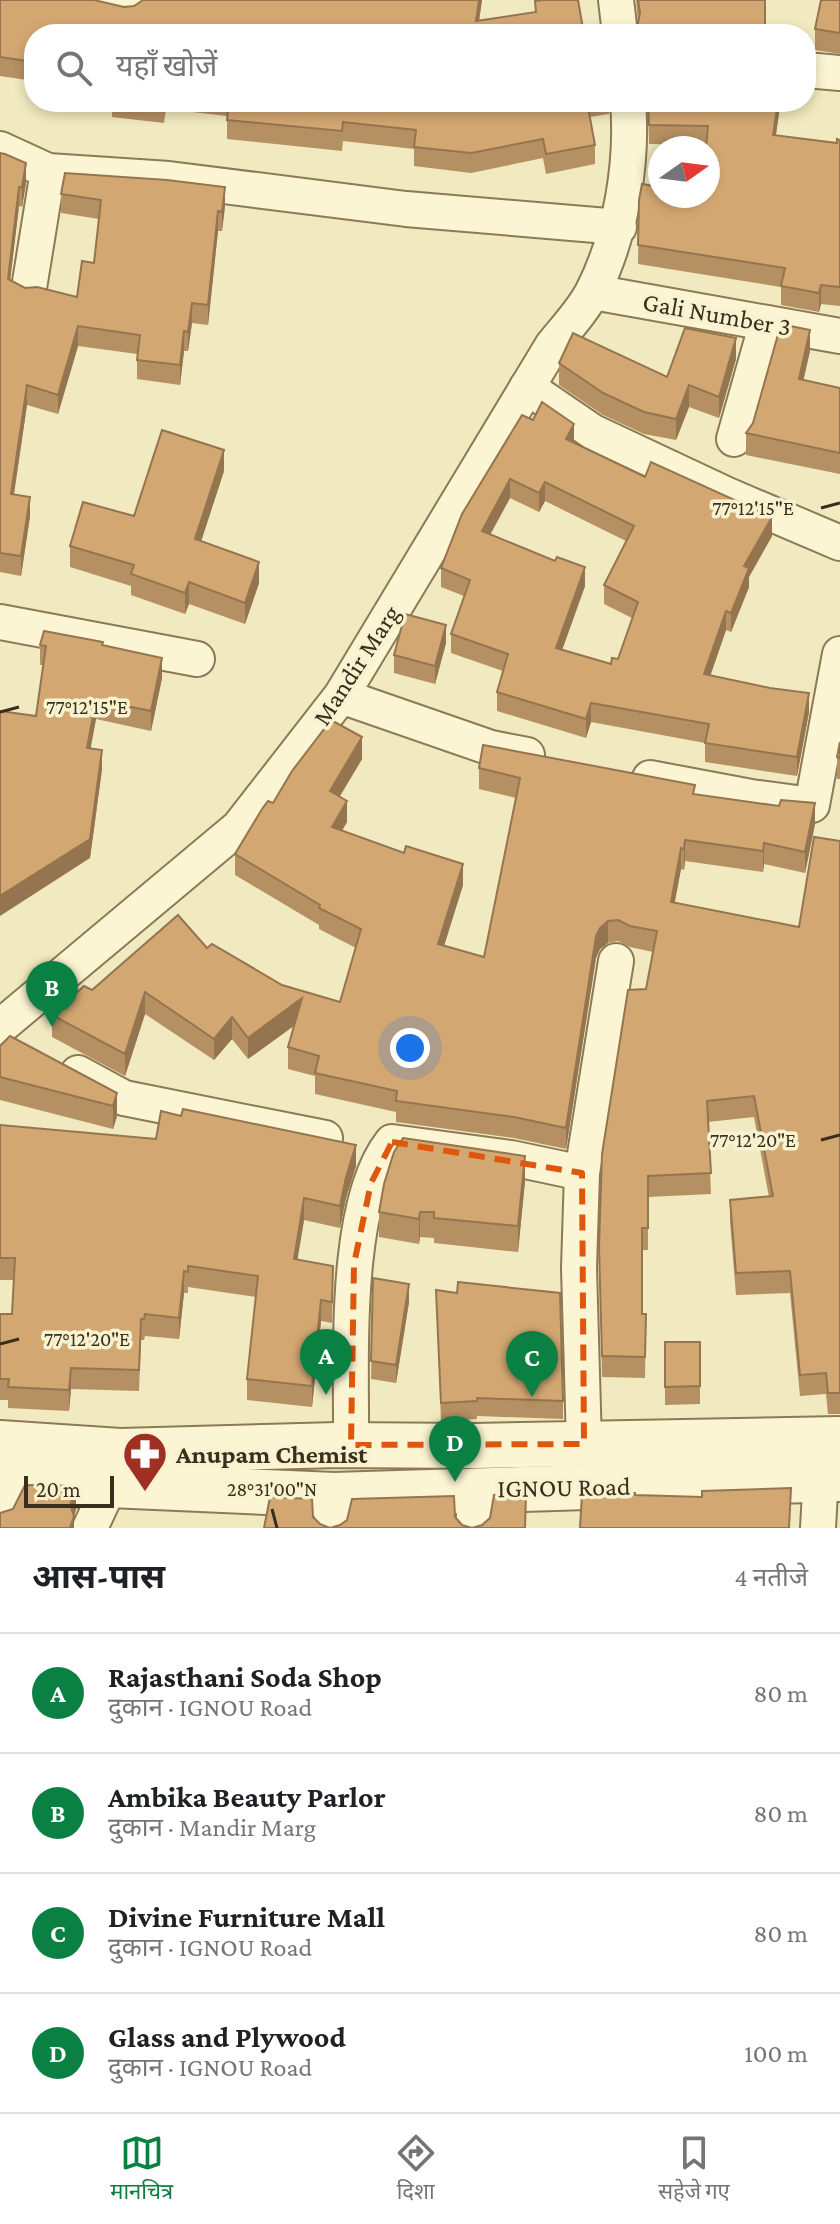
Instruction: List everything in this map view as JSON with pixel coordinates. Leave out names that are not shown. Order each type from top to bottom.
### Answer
[{"type":"street","points":[[91,0],[127,7]]},
{"type":"street","points":[[616,0],[619,24]]},
{"type":"street","points":[[816,71],[840,73]]},
{"type":"street","name":"Mandir Marg","points":[[21,1041],[239,827],[341,696],[552,346],[593,292],[619,227],[629,112]]},
{"type":"street","points":[[0,149],[48,171],[169,179],[406,209],[619,227]]},
{"type":"street","points":[[29,288],[48,171]]},
{"type":"street","name":"Gali Number 3","points":[[593,292],[840,336]]},
{"type":"street","points":[[734,439],[767,323]]},
{"type":"street","points":[[527,387],[593,432],[725,494],[840,543]]},
{"type":"street","points":[[0,622],[197,659]]},
{"type":"street","points":[[614,771],[751,797],[812,805],[840,654]]},
{"type":"street","points":[[341,696],[491,748],[552,760]]},
{"type":"street","points":[[584,1444],[579,1268],[582,1173],[616,961]]},
{"type":"street","points":[[21,1041],[124,1098],[325,1138]]},
{"type":"street","points":[[351,1445],[354,1264],[371,1183],[383,1153],[392,1142],[511,1158],[582,1173]]},
{"type":"street","name":"IGNOU Road","points":[[0,1443],[120,1451],[351,1445],[584,1444],[831,1460]]},
{"type":"street","points":[[818,1528],[831,1460]]},
{"type":"street","name":"IGNOU Road","points":[[5,1496],[110,1485],[333,1512],[474,1508],[831,1460]]},
{"type":"street","points":[[90,1528],[110,1485]]},
{"type":"highlighted area","points":[[392,1142],[582,1173],[584,1444],[351,1445],[354,1264],[371,1183]]},
{"type":"building","points":[[0,0],[94,0],[124,7],[134,6],[143,0],[479,0],[476,21],[536,12],[535,1],[578,0],[582,24],[24,24],[24,61],[0,57]]},
{"type":"building","points":[[638,0],[765,0],[765,24],[637,24],[640,13]]},
{"type":"building","points":[[821,0],[840,0],[840,33],[816,29]]},
{"type":"building","points":[[228,112],[589,112],[595,145],[546,154],[543,139],[471,153],[414,147],[416,130],[343,122],[342,131],[227,120]]},
{"type":"building","points":[[648,112],[776,112],[773,135],[837,143],[837,139],[840,140],[840,287],[821,285],[819,293],[781,286],[785,268],[638,245],[642,184],[648,185],[648,208],[720,208],[720,136],[707,136],[708,126],[649,125]]},
{"type":"building","points":[[0,153],[26,163],[22,187],[19,187],[8,279],[25,288],[37,287],[77,297],[82,261],[94,263],[101,200],[61,194],[65,173],[225,187],[222,212],[218,211],[208,305],[192,303],[188,332],[184,331],[180,365],[137,360],[140,335],[78,326],[58,395],[27,385],[11,494],[30,497],[21,556],[0,553]]},
{"type":"building","points":[[781,324],[810,330],[799,379],[840,388],[840,453],[746,433],[753,423]]},
{"type":"building","points":[[685,328],[736,338],[719,397],[689,385],[676,419],[644,412],[603,393],[559,363],[573,333],[667,377]]},
{"type":"building","points":[[542,402],[574,424],[566,439],[645,477],[651,462],[772,517],[744,566],[749,568],[731,613],[726,611],[704,674],[809,693],[797,757],[705,743],[709,724],[591,703],[586,719],[497,692],[508,654],[451,634],[470,580],[441,568],[462,514],[522,415],[533,420]],"holes":[[[510,479],[539,493],[545,482],[634,526],[604,585],[638,602],[618,659],[612,658],[611,664],[556,648],[585,567],[557,557],[555,561],[482,531]]]},
{"type":"building","points":[[162,430],[224,450],[195,539],[259,562],[245,603],[189,582],[185,593],[131,574],[134,565],[70,546],[83,502],[134,516]]},
{"type":"building","points":[[405,614],[446,625],[435,666],[394,655]]},
{"type":"building","points":[[44,631],[103,642],[102,645],[162,658],[151,711],[96,700],[87,748],[102,750],[90,839],[0,896],[0,711],[36,716],[46,646],[40,645]]},
{"type":"building","points":[[331,720],[362,737],[330,791],[347,801],[332,827],[404,853],[406,846],[463,864],[438,944],[484,957],[520,778],[479,768],[483,745],[695,785],[693,794],[779,806],[781,800],[815,803],[805,852],[764,843],[763,851],[685,840],[671,902],[799,927],[814,837],[840,841],[840,1393],[828,1393],[826,1373],[800,1375],[790,1271],[736,1273],[730,1200],[773,1196],[754,1096],[707,1101],[711,1173],[648,1176],[648,1228],[642,1228],[645,1357],[602,1356],[599,1247],[602,1154],[628,990],[646,989],[657,931],[630,926],[618,920],[608,921],[596,936],[566,1128],[514,1117],[396,1101],[397,1091],[315,1073],[319,1056],[288,1047],[302,998],[248,1038],[232,1017],[214,1039],[145,992],[125,1054],[52,1015],[84,986],[92,990],[178,915],[207,948],[212,944],[282,985],[340,1002],[361,929],[319,908],[320,905],[235,854],[262,809],[268,801],[273,803],[292,771]]},
{"type":"building","points":[[10,1036],[117,1093],[113,1106],[0,1077],[0,1046]]},
{"type":"building","points":[[183,1109],[356,1145],[340,1206],[304,1198],[294,1259],[333,1266],[332,1302],[321,1300],[312,1386],[247,1379],[258,1276],[188,1266],[188,1272],[184,1271],[179,1318],[145,1314],[141,1319],[139,1370],[71,1368],[69,1390],[8,1387],[9,1379],[0,1379],[0,1314],[12,1314],[15,1258],[0,1258],[0,1125],[156,1139],[161,1111],[181,1116]]},
{"type":"building","points":[[403,1138],[525,1156],[518,1226],[434,1218],[434,1212],[420,1212],[419,1219],[379,1212],[394,1152]]},
{"type":"building","points":[[373,1278],[409,1284],[396,1365],[371,1361]]},
{"type":"building","points":[[458,1282],[560,1293],[563,1401],[477,1398],[477,1401],[441,1403],[436,1290],[457,1293]]},
{"type":"building","points":[[665,1342],[700,1342],[700,1386],[665,1387]]},
{"type":"building","points":[[25,1485],[76,1486],[70,1505],[74,1516],[70,1528],[0,1528],[0,1513],[13,1509]]},
{"type":"building","points":[[791,1488],[789,1528],[580,1528],[582,1494],[702,1497],[702,1491]]},
{"type":"building","points":[[526,1494],[525,1528],[472,1528],[490,1518],[494,1495]]},
{"type":"building","points":[[454,1496],[455,1517],[462,1525],[472,1528],[330,1528],[347,1520],[352,1499]]},
{"type":"building","points":[[270,1497],[312,1499],[313,1517],[330,1528],[264,1528]]},
{"type":"place","name":"Ambika Beauty Parlor","points":[[52,1027]]},
{"type":"place","name":"Rajasthani Soda Shop","points":[[326,1395]]},
{"type":"place","name":"Divine Furniture Mall","points":[[532,1397]]},
{"type":"place","name":"Glass and Plywood","points":[[455,1482]]},
{"type":"place","name":"Anupam Chemist","points":[[145,1493]]}]
